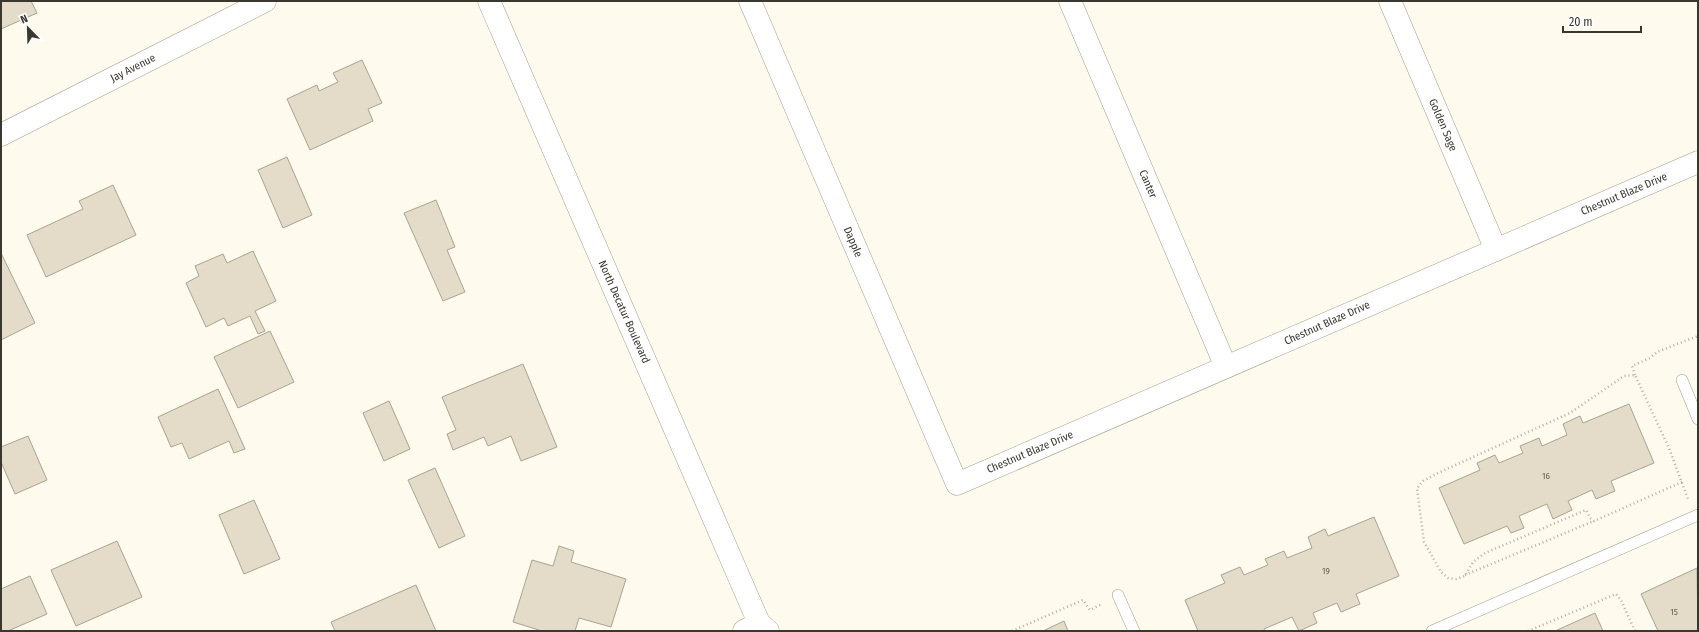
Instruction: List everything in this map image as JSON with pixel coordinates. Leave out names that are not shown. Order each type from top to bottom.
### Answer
[{"type":"street","name":"Jay Avenue","points":[[1,135],[265,1]]},
{"type":"street","name":"North Decatur Boulevard","points":[[489,1],[758,629]]},
{"type":"street","name":"Dapple","points":[[750,1],[956,484]]},
{"type":"street","name":"Canter","points":[[1070,1],[1226,367]]},
{"type":"street","name":"Golden Sage","points":[[1390,1],[1496,250]]},
{"type":"street","name":"Chestnut Blaze Drive","points":[[956,484],[1698,162]]},
{"type":"lane","points":[[1682,380],[1698,419]]},
{"type":"lane","points":[[1432,631],[1696,516]]},
{"type":"lane","points":[[1118,595],[1134,631]]},
{"type":"path","points":[[1696,516],[1669,448],[1635,376],[1632,366],[1650,358],[1657,352],[1698,336]]},
{"type":"path","points":[[1635,376],[1624,376],[1570,413],[1459,462],[1423,481],[1417,488],[1424,542],[1441,572],[1448,578],[1456,579],[1682,482]]},
{"type":"path","points":[[1465,576],[1473,562],[1485,553],[1586,510],[1590,518],[1594,521]]},
{"type":"path","points":[[1528,631],[1616,594],[1621,600],[1635,631]]},
{"type":"path","points":[[1012,631],[1083,600],[1090,610],[1118,595]]},
{"type":"building","points":[[1,1],[31,1],[37,13],[1,29]]},
{"type":"building","points":[[362,60],[382,103],[368,109],[373,121],[310,150],[287,99],[317,85],[319,91],[338,82],[333,73]]},
{"type":"building","points":[[287,157],[312,215],[283,228],[258,170]]},
{"type":"building","points":[[113,185],[136,235],[46,277],[27,235],[83,209],[79,201]]},
{"type":"building","points":[[436,200],[455,247],[447,250],[465,292],[443,301],[404,213]]},
{"type":"building","points":[[253,251],[276,301],[255,311],[265,331],[258,334],[250,316],[228,326],[224,318],[206,327],[186,283],[199,276],[195,266],[223,254],[227,263]]},
{"type":"building","points":[[1,253],[35,323],[1,340]]},
{"type":"building","points":[[270,331],[294,382],[238,408],[214,357]]},
{"type":"building","points":[[523,364],[557,447],[521,461],[511,436],[488,446],[484,437],[453,450],[447,434],[456,430],[442,397]]},
{"type":"building","points":[[218,389],[245,449],[234,453],[229,441],[189,459],[182,443],[171,447],[158,417]]},
{"type":"building","points":[[389,401],[410,449],[384,461],[363,413]]},
{"type":"building","points":[[1629,404],[1654,463],[1611,481],[1615,491],[1596,499],[1592,490],[1568,501],[1572,510],[1553,519],[1547,504],[1519,516],[1524,528],[1511,533],[1507,526],[1464,544],[1439,488],[1480,470],[1477,463],[1495,455],[1499,463],[1523,453],[1520,446],[1539,438],[1542,446],[1567,435],[1563,424],[1580,416],[1583,423]]},
{"type":"building","points":[[28,436],[47,480],[15,494],[1,462],[1,447]]},
{"type":"building","points":[[435,468],[465,536],[439,548],[408,480]]},
{"type":"building","points":[[254,500],[280,559],[244,574],[219,515]]},
{"type":"building","points":[[1374,517],[1399,576],[1356,594],[1360,604],[1341,612],[1337,603],[1313,613],[1317,623],[1299,631],[1292,617],[1264,629],[1265,631],[1198,631],[1185,600],[1225,583],[1221,575],[1240,567],[1244,575],[1268,565],[1265,559],[1284,551],[1287,558],[1312,548],[1308,537],[1325,529],[1328,536]]},
{"type":"building","points":[[117,541],[142,597],[76,626],[51,570]]},
{"type":"building","points":[[559,546],[574,551],[571,562],[626,579],[611,627],[579,618],[575,631],[542,631],[513,622],[532,560],[553,566]]},
{"type":"building","points":[[1697,568],[1698,631],[1658,631],[1641,594]]},
{"type":"building","points":[[30,576],[47,614],[8,631],[1,631],[1,589]]},
{"type":"building","points":[[416,585],[436,631],[335,631],[331,622]]},
{"type":"building","points":[[1595,613],[1603,631],[1555,631]]},
{"type":"building","points":[[1064,621],[1068,631],[1043,631]]}]
